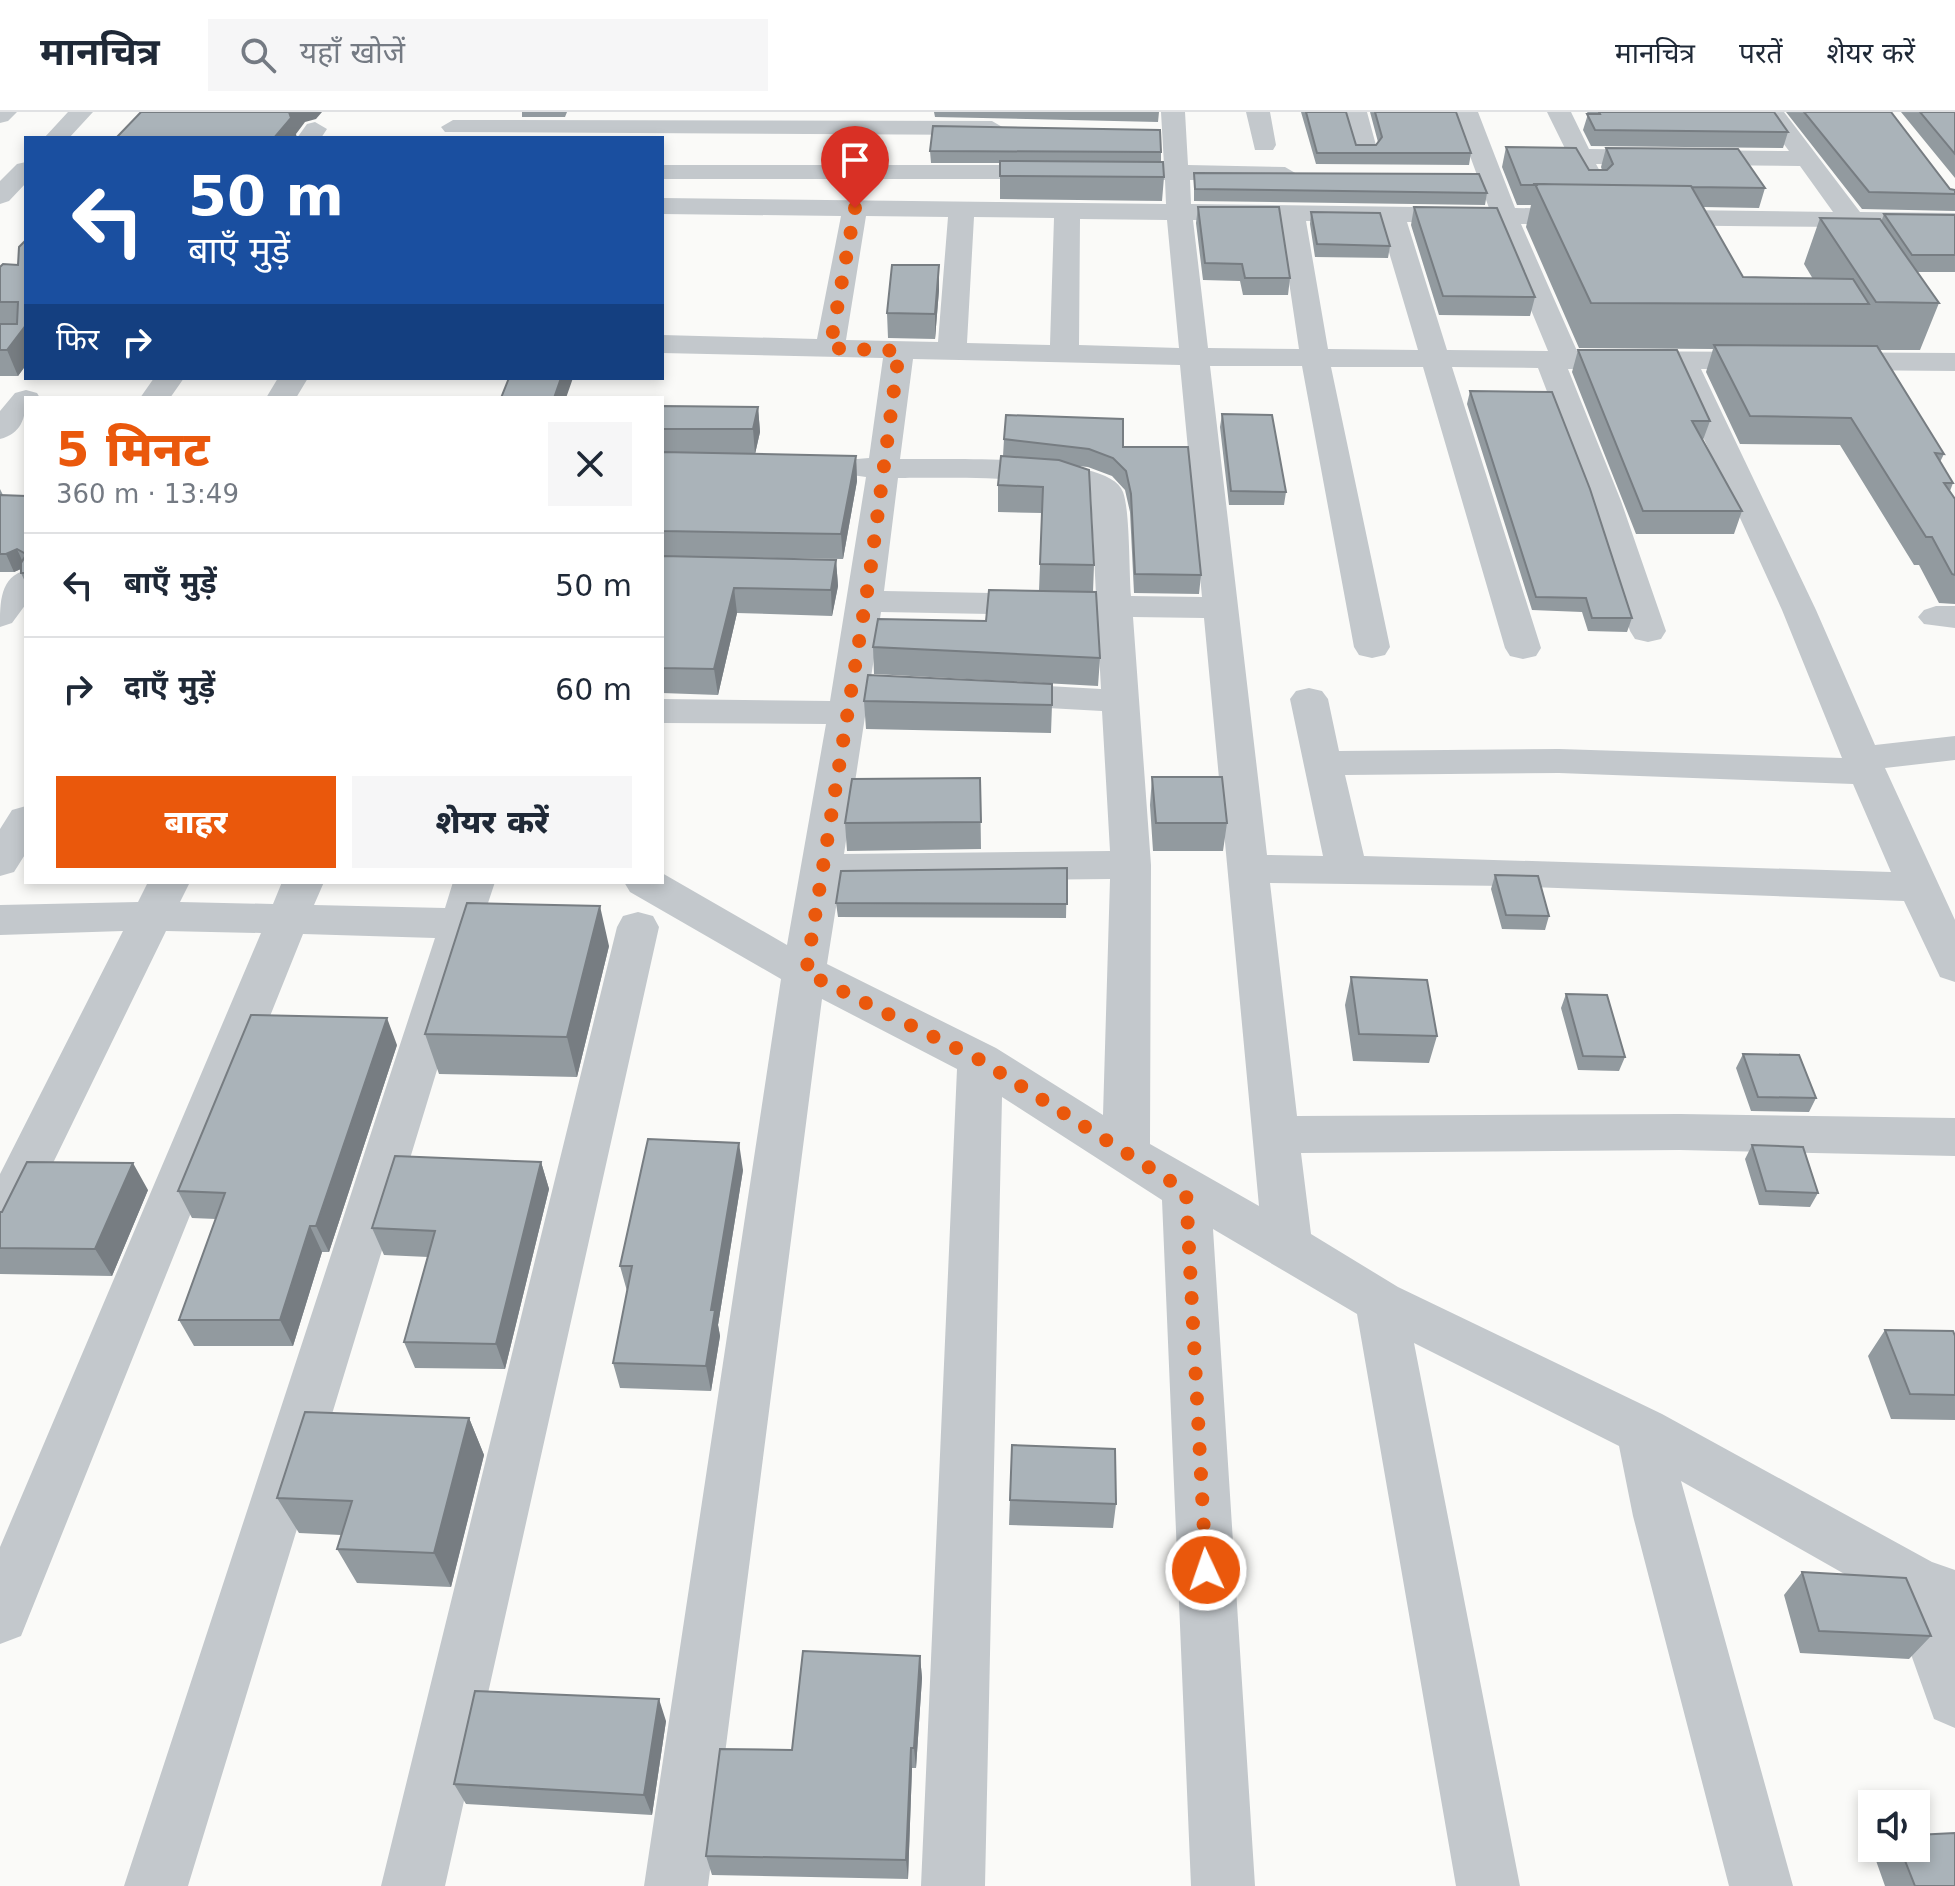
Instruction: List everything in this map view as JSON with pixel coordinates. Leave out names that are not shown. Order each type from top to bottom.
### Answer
[{"type":"street","points":[[0,116],[5,112]]},
{"type":"street","points":[[58,136],[81,112]]},
{"type":"street","points":[[1258,112],[1264,145]]},
{"type":"street","points":[[1355,112],[1365,149]]},
{"type":"street","points":[[1466,112],[1559,361],[1648,631]]},
{"type":"street","points":[[1559,112],[1609,215]]},
{"type":"street","points":[[1772,112],[1854,220],[1879,259]]},
{"type":"street","points":[[912,210],[914,171],[924,119]]},
{"type":"street","points":[[453,126],[683,120],[924,119],[1017,129]]},
{"type":"street","points":[[664,165],[683,120]]},
{"type":"street","points":[[1143,131],[1174,122],[1179,213],[1197,357],[1287,1245]]},
{"type":"street","points":[[1580,156],[1807,159]]},
{"type":"street","points":[[664,170],[1084,172]]},
{"type":"street","points":[[0,196],[24,171]]},
{"type":"street","points":[[1114,172],[1306,174]]},
{"type":"street","points":[[1457,176],[1488,176]]},
{"type":"street","points":[[664,206],[1955,221]]},
{"type":"street","points":[[830,348],[855,208]]},
{"type":"street","points":[[952,352],[961,211]]},
{"type":"street","points":[[1064,355],[1067,212]]},
{"type":"street","points":[[1292,214],[1315,358],[1372,647]]},
{"type":"street","points":[[1391,214],[1523,648]]},
{"type":"street","points":[[1930,336],[1952,366]]},
{"type":"street","points":[[664,344],[1064,355],[1559,361],[1682,359],[1952,366]]},
{"type":"street","points":[[676,1886],[796,1021],[822,868],[861,696],[857,582],[884,468],[899,351]]},
{"type":"street","points":[[1682,359],[1799,610],[1864,766],[1955,966]]},
{"type":"street","points":[[28,396],[42,380]]},
{"type":"street","points":[[0,430],[24,400]]},
{"type":"street","points":[[820,467],[1055,472],[1097,481],[1107,492],[1131,865],[1126,1153]]},
{"type":"street","points":[[857,582],[1113,603],[1222,608]]},
{"type":"street","points":[[0,616],[24,583]]},
{"type":"street","points":[[963,693],[1121,701]]},
{"type":"street","points":[[664,711],[861,696]]},
{"type":"street","points":[[1309,699],[1347,871]]},
{"type":"street","points":[[1323,763],[1559,761],[1864,766],[1955,748]]},
{"type":"street","points":[[0,862],[24,822]]},
{"type":"street","points":[[822,868],[1131,865]]},
{"type":"street","points":[[1249,869],[1507,872],[1919,887]]},
{"type":"street","points":[[156,1886],[473,884]]},
{"type":"street","points":[[0,920],[160,899],[295,901],[459,923],[519,924]]},
{"type":"street","points":[[0,1223],[160,899]]},
{"type":"street","points":[[0,1616],[295,901]]},
{"type":"street","points":[[413,1886],[626,912],[733,933],[980,1060],[1186,1191],[1287,1245],[1380,1302],[1643,1431],[1935,1590],[1955,1698]]},
{"type":"street","points":[[953,1886],[980,1060]]},
{"type":"street","points":[[1276,1135],[1680,1132],[1955,1137]]},
{"type":"street","points":[[1186,1191],[1223,1886]]},
{"type":"street","points":[[1380,1302],[1488,1886]]},
{"type":"street","points":[[1643,1431],[1661,1516],[1761,1886]]},
{"type":"building","points":[[141,112],[289,112],[291,118],[276,136],[118,136]]},
{"type":"building","points":[[1306,112],[1346,112],[1356,145],[1376,145],[1382,137],[1375,112],[1456,112],[1471,153],[1317,153]]},
{"type":"building","points":[[1774,112],[1788,132],[1595,130],[1587,114]]},
{"type":"building","points":[[1804,112],[1891,112],[1950,189],[1955,190],[1955,194],[1869,192]]},
{"type":"building","points":[[1920,112],[1955,112],[1955,154]]},
{"type":"building","points":[[933,126],[1160,130],[1161,152],[930,151]]},
{"type":"building","points":[[1506,147],[1576,148],[1589,170],[1607,170],[1613,164],[1606,148],[1738,149],[1765,188],[1521,185]]},
{"type":"building","points":[[1000,161],[1163,162],[1164,177],[1000,176]]},
{"type":"building","points":[[1194,173],[1479,174],[1487,193],[1195,189]]},
{"type":"building","points":[[1535,184],[1691,186],[1743,277],[1853,279],[1869,304],[1591,303]]},
{"type":"building","points":[[1198,207],[1279,207],[1290,278],[1245,278],[1242,264],[1205,263]]},
{"type":"building","points":[[1414,207],[1497,208],[1535,297],[1443,296]]},
{"type":"building","points":[[1311,212],[1380,213],[1390,246],[1317,244]]},
{"type":"building","points":[[1884,214],[1955,215],[1955,255],[1912,255]]},
{"type":"building","points":[[1820,218],[1880,219],[1939,303],[1876,302]]},
{"type":"building","points":[[24,242],[24,328],[7,350],[0,350],[0,324],[17,324],[18,302],[0,302],[0,267],[3,264],[18,265],[19,247]]},
{"type":"building","points":[[892,265],[939,265],[935,314],[887,313]]},
{"type":"building","points":[[1714,345],[1877,346],[1944,454],[1935,453],[1953,483],[1944,483],[1955,499],[1955,575],[1932,537],[1926,537],[1851,418],[1750,416]]},
{"type":"building","points":[[1578,350],[1677,350],[1710,421],[1692,421],[1742,511],[1643,511]]},
{"type":"building","points":[[508,380],[560,380],[555,396],[502,396]]},
{"type":"building","points":[[1470,391],[1552,392],[1590,489],[1632,618],[1592,618],[1586,598],[1536,597]]},
{"type":"building","points":[[664,406],[758,407],[753,429],[664,429]]},
{"type":"building","points":[[1222,414],[1272,415],[1286,492],[1231,491]]},
{"type":"building","points":[[1006,415],[1123,419],[1123,447],[1188,447],[1201,575],[1135,574],[1131,494],[1126,471],[1113,458],[1089,449],[1004,439]]},
{"type":"building","points":[[664,452],[856,456],[841,534],[664,531]]},
{"type":"building","points":[[1001,456],[1059,460],[1089,470],[1094,565],[1040,564],[1043,487],[998,485]]},
{"type":"building","points":[[0,495],[24,496],[24,553],[17,549],[0,554]]},
{"type":"building","points":[[664,556],[836,560],[831,590],[734,588],[714,669],[664,668]]},
{"type":"building","points":[[989,590],[1096,592],[1100,658],[873,647],[878,619],[986,621]]},
{"type":"building","points":[[868,675],[1052,684],[1052,705],[864,701]]},
{"type":"building","points":[[1152,777],[1222,777],[1227,823],[1156,823]]},
{"type":"building","points":[[980,778],[981,822],[845,823],[852,779]]},
{"type":"building","points":[[1067,868],[1067,904],[836,903],[841,871]]},
{"type":"building","points":[[1495,875],[1538,876],[1549,916],[1506,915]]},
{"type":"building","points":[[467,903],[600,906],[567,1037],[425,1034]]},
{"type":"building","points":[[1351,977],[1427,980],[1437,1036],[1359,1034]]},
{"type":"building","points":[[1566,994],[1607,995],[1625,1057],[1583,1056]]},
{"type":"building","points":[[251,1015],[387,1018],[316,1226],[310,1226],[280,1320],[179,1320],[225,1193],[178,1191]]},
{"type":"building","points":[[1743,1054],[1799,1055],[1816,1098],[1758,1097]]},
{"type":"building","points":[[648,1139],[739,1143],[711,1310],[715,1310],[706,1366],[613,1363],[632,1266],[620,1266]]},
{"type":"building","points":[[1752,1145],[1803,1147],[1818,1193],[1766,1191]]},
{"type":"building","points":[[395,1156],[541,1162],[496,1344],[404,1342],[435,1231],[372,1228]]},
{"type":"building","points":[[27,1162],[133,1163],[95,1249],[0,1248],[0,1212]]},
{"type":"building","points":[[1885,1330],[1953,1331],[1955,1395],[1910,1394]]},
{"type":"building","points":[[305,1412],[469,1418],[434,1553],[337,1549],[352,1501],[277,1498]]},
{"type":"building","points":[[1012,1445],[1115,1449],[1116,1504],[1010,1500]]},
{"type":"building","points":[[1802,1572],[1906,1578],[1931,1636],[1819,1631]]},
{"type":"building","points":[[803,1651],[920,1656],[914,1748],[911,1748],[906,1860],[706,1856],[720,1749],[792,1750]]},
{"type":"building","points":[[475,1691],[659,1699],[644,1795],[454,1784]]},
{"type":"building","points":[[1955,1833],[1955,1886],[1915,1886],[1906,1862],[1930,1862],[1930,1834]]},
{"type":"route","points":[[855,208],[830,348],[899,351],[870,573],[806,973],[980,1060],[1186,1191],[1206,1570]]}]
